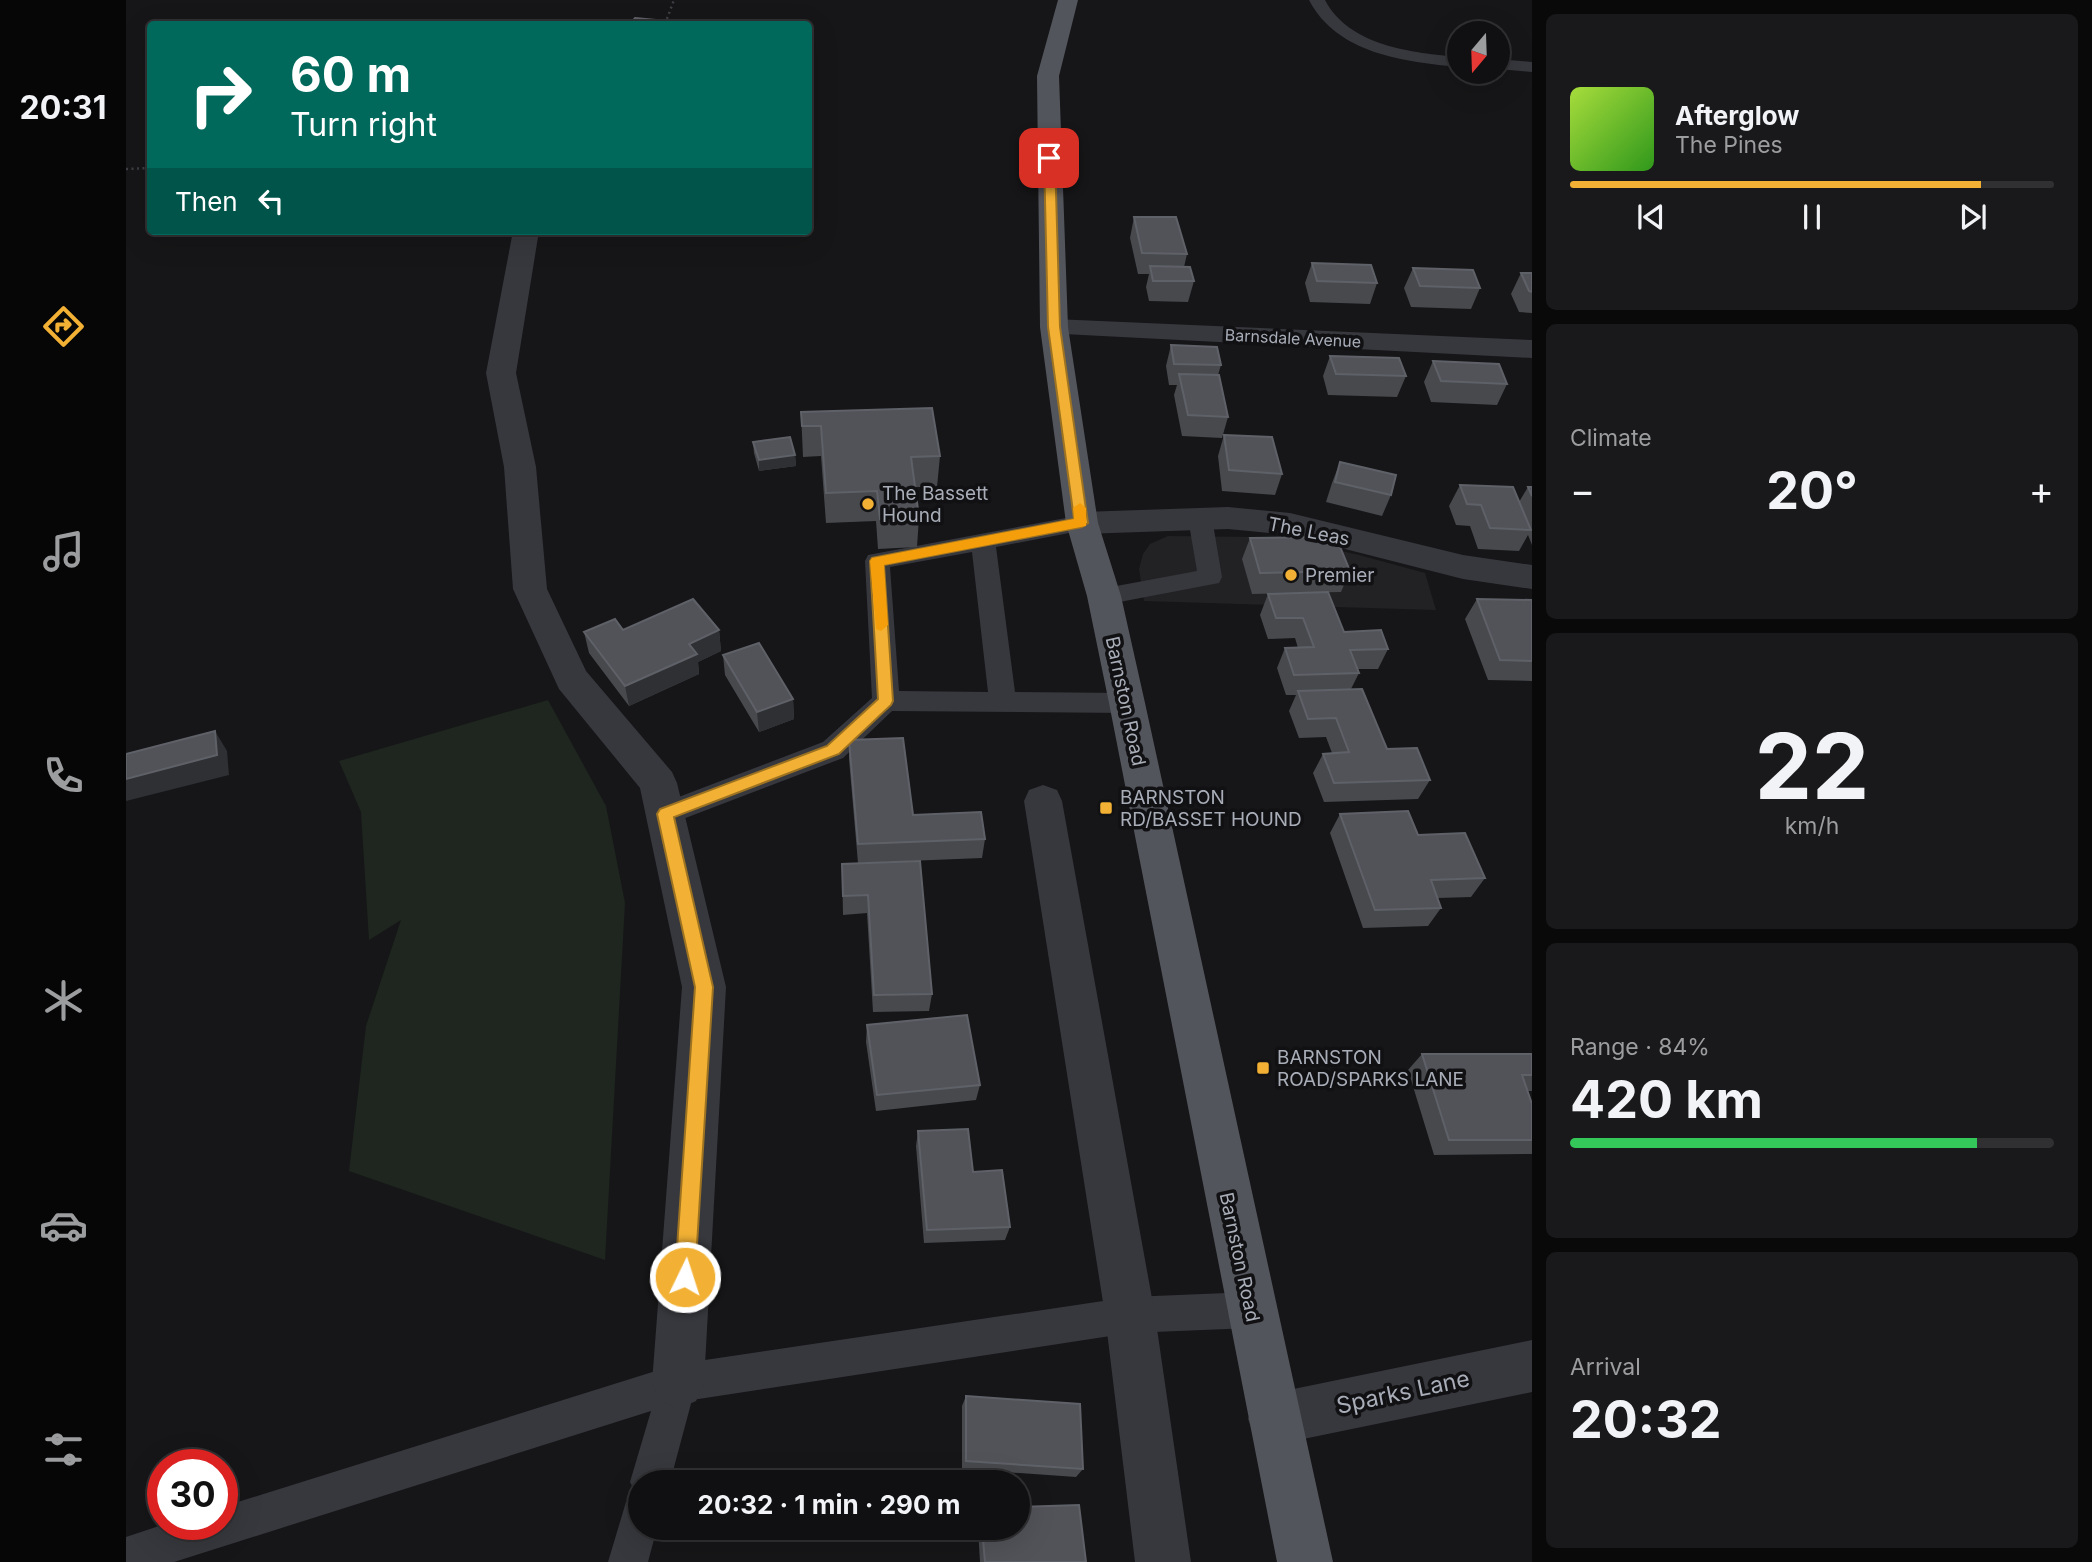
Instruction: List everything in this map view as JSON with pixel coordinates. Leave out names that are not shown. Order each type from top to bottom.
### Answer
[{"type":"main road","name":"Barnston Road","points":[[1068,0],[1048,76],[1054,327],[1082,523],[1104,596],[1127,703],[1305,1562]]},
{"type":"street","points":[[525,235],[501,373],[520,467],[530,589],[572,679],[658,782],[704,987],[678,1382]]},
{"type":"street","name":"Barnsdale Avenue","points":[[1054,327],[1532,349]]},
{"type":"street","name":"The Leas","points":[[1082,523],[1228,517],[1290,524],[1463,567],[1532,578]]},
{"type":"street","points":[[1043,801],[1130,1315],[1163,1562]]},
{"type":"street","name":"Sparks Lane","points":[[1274,1419],[1532,1366]]},
{"type":"lane","points":[[1317,0],[1321,13],[1353,38],[1423,59],[1447,61]]},
{"type":"lane","points":[[1510,65],[1532,67]]},
{"type":"lane","points":[[1104,596],[1210,577],[1200,518]]},
{"type":"lane","points":[[886,701],[877,561],[1082,523]]},
{"type":"lane","points":[[983,541],[1003,702]]},
{"type":"lane","points":[[666,814],[833,750],[886,701],[1127,703]]},
{"type":"lane","points":[[126,1557],[678,1382],[1130,1315],[1251,1310]]},
{"type":"lane","points":[[653,1470],[678,1382]]},
{"type":"lane","points":[[628,1562],[634,1540]]},
{"type":"path","points":[[666,21],[674,0]]},
{"type":"path","points":[[126,169],[147,168]]},
{"type":"shaded area","points":[[1168,536],[1254,537],[1315,545],[1425,573],[1436,610],[1144,601],[1139,569],[1143,554],[1150,544]]},
{"type":"shaded area","points":[[548,700],[606,806],[625,903],[605,1260],[349,1171],[366,1026],[401,920],[369,940],[361,812],[339,761]]},
{"type":"building","points":[[635,18],[657,20],[656,21],[632,21]]},
{"type":"building","points":[[1134,217],[1176,217],[1187,254],[1142,253]]},
{"type":"building","points":[[1312,263],[1371,265],[1377,283],[1317,281]]},
{"type":"building","points":[[1150,266],[1190,267],[1194,281],[1153,281]]},
{"type":"building","points":[[1413,268],[1473,270],[1480,288],[1420,286]]},
{"type":"building","points":[[1521,273],[1532,273],[1532,292],[1529,291]]},
{"type":"building","points":[[1171,345],[1217,347],[1221,365],[1174,364]]},
{"type":"building","points":[[1330,356],[1399,358],[1406,376],[1336,374]]},
{"type":"building","points":[[1433,361],[1499,364],[1507,384],[1441,381]]},
{"type":"building","points":[[1179,374],[1219,375],[1228,417],[1188,415]]},
{"type":"building","points":[[932,408],[940,456],[911,457],[919,517],[880,519],[877,491],[826,493],[821,426],[802,426],[801,412]]},
{"type":"building","points":[[1224,435],[1272,437],[1282,474],[1229,470]]},
{"type":"building","points":[[790,437],[795,455],[759,460],[753,442]]},
{"type":"building","points":[[1340,462],[1396,475],[1391,495],[1335,482]]},
{"type":"building","points":[[1460,485],[1513,487],[1531,530],[1490,528],[1481,505],[1467,504]]},
{"type":"building","points":[[1336,537],[1350,571],[1260,573],[1250,538]]},
{"type":"building","points":[[1328,592],[1344,632],[1381,630],[1388,649],[1350,650],[1359,673],[1294,675],[1285,648],[1314,647],[1303,618],[1276,618],[1268,594]]},
{"type":"building","points":[[693,599],[719,630],[689,644],[697,654],[625,686],[584,632],[615,619],[623,630]]},
{"type":"building","points":[[1477,599],[1532,600],[1532,661],[1500,660]]},
{"type":"building","points":[[759,643],[793,699],[757,712],[723,655]]},
{"type":"building","points":[[1362,689],[1387,749],[1417,748],[1430,780],[1334,783],[1323,754],[1349,752],[1336,718],[1308,719],[1298,691]]},
{"type":"building","points":[[215,731],[217,755],[126,779],[126,754]]},
{"type":"building","points":[[903,738],[913,815],[981,812],[985,839],[858,844],[849,740]]},
{"type":"building","points":[[1408,811],[1418,835],[1465,833],[1485,878],[1431,880],[1441,908],[1375,910],[1340,814]]},
{"type":"building","points":[[920,861],[932,994],[874,995],[868,895],[843,896],[842,864]]},
{"type":"building","points":[[967,1015],[980,1085],[877,1095],[867,1025]]},
{"type":"building","points":[[1422,1054],[1532,1054],[1532,1075],[1522,1075],[1532,1104],[1532,1140],[1449,1140]]},
{"type":"building","points":[[968,1129],[973,1172],[1002,1170],[1010,1227],[927,1230],[918,1131]]},
{"type":"building","points":[[966,1396],[1080,1404],[1083,1469],[966,1461]]},
{"type":"building","points":[[1079,1505],[1086,1562],[985,1562],[983,1540],[1030,1540],[1030,1507]]},
{"type":"slow traffic","points":[[881,625],[877,561],[1082,523],[1080,508]]},
{"type":"place","name":"The Bassett Hound","points":[[868,504]]},
{"type":"place","name":"Premier","points":[[1291,575]]},
{"type":"place","name":"BARNSTON RD/BASSET HOUND","points":[[1106,808]]},
{"type":"place","name":"BARNSTON ROAD/SPARKS LANE","points":[[1263,1068]]},
{"type":"route","points":[[685,1277],[704,987],[666,814],[833,750],[886,701],[877,561],[1082,523],[1054,327],[1049,158]]}]
